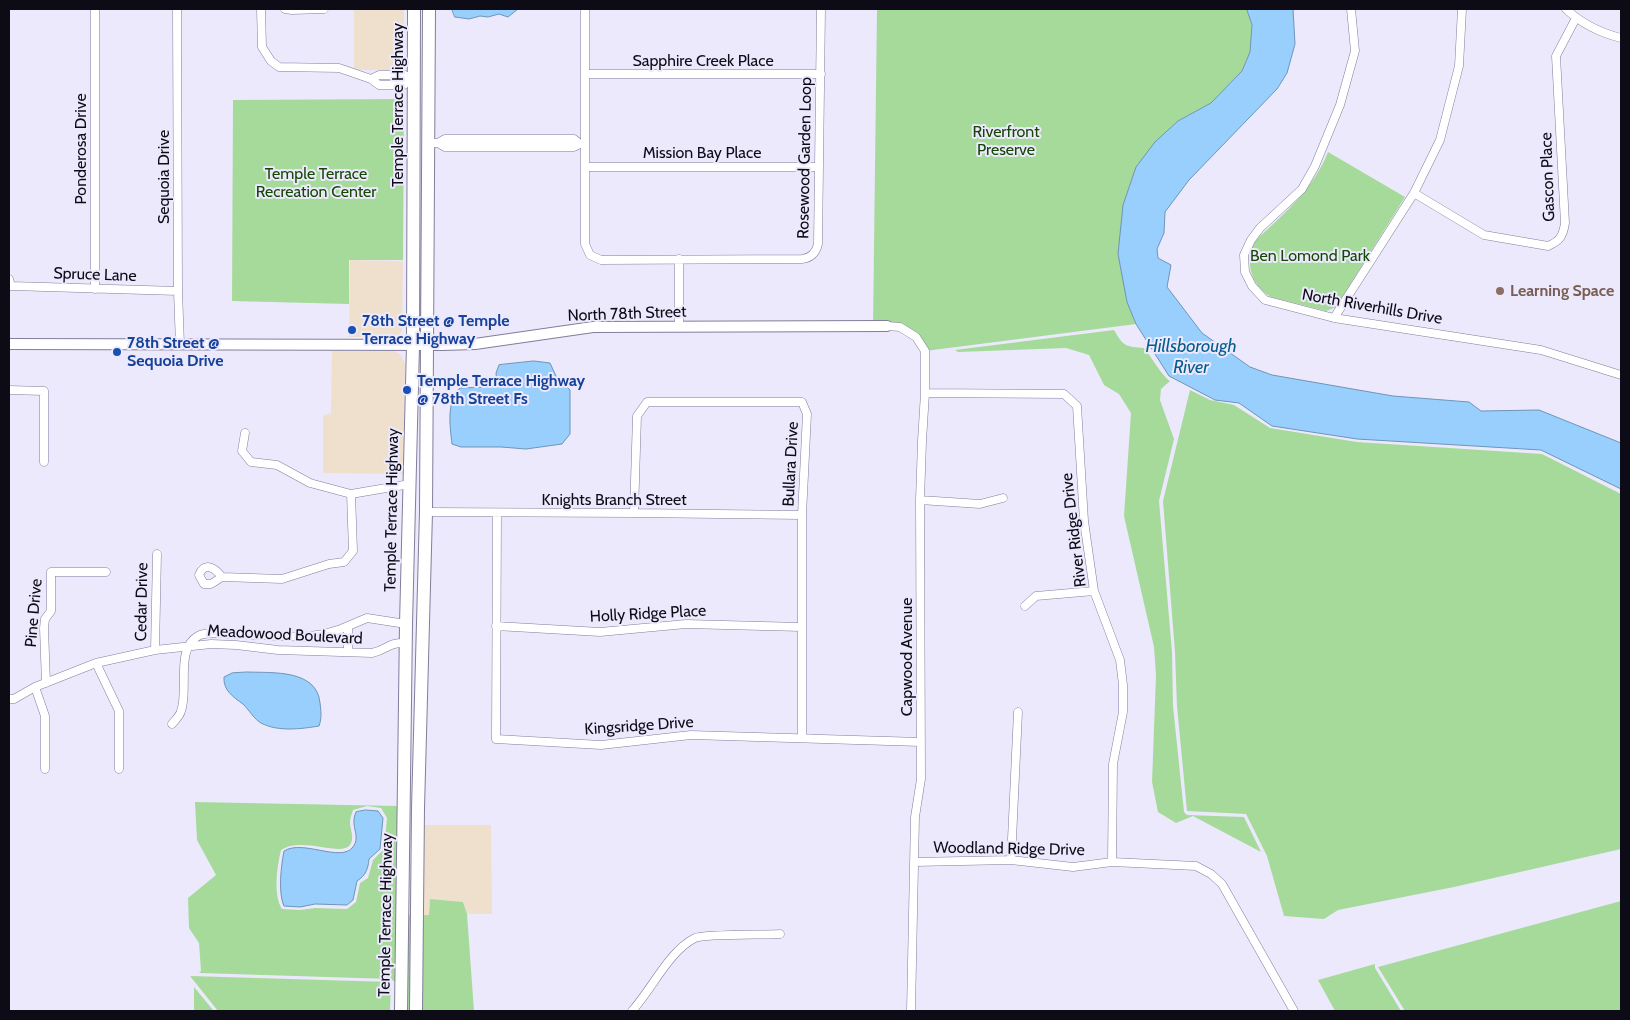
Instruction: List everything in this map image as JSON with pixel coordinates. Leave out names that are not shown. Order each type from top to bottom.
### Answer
[{"type":"main road","name":"Temple Terrace Highway","points":[[401,1011],[406,624],[413,345],[411,79],[414,9]]},
{"type":"main road","name":"Temple Terrace Highway","points":[[416,1011],[433,143],[429,9]]},
{"type":"main road","points":[[411,79],[420,82],[421,132],[433,143]]},
{"type":"main road","points":[[410,512],[426,512]]},
{"type":"main road","points":[[406,624],[413,631],[414,684],[421,711]]},
{"type":"main road","points":[[403,853],[418,853]]},
{"type":"street","name":"Ponderosa Drive","points":[[95,289],[96,9]]},
{"type":"street","name":"Sequoia Drive","points":[[177,9],[178,291],[180,345]]},
{"type":"street","points":[[261,9],[262,47],[274,65],[283,68],[339,68],[372,80],[379,85],[404,85],[411,79]]},
{"type":"street","points":[[285,9],[324,9]]},
{"type":"street","points":[[585,9],[582,144],[585,167]]},
{"type":"street","name":"Rosewood Garden Loop","points":[[585,167],[587,250],[590,255],[601,260],[802,259],[813,255],[817,250],[818,244],[821,9]]},
{"type":"street","name":"North Riverhills Drive","points":[[1351,9],[1355,51],[1340,106],[1315,166],[1302,189],[1260,228],[1251,240],[1244,255],[1245,272],[1252,286],[1265,300],[1334,318],[1542,350],[1621,375]]},
{"type":"street","points":[[1334,318],[1414,193],[1440,140],[1459,66],[1462,9]]},
{"type":"street","points":[[1566,9],[1576,18],[1599,30],[1621,38]]},
{"type":"street","name":"Gascon Place","points":[[1414,193],[1484,235],[1548,246],[1557,242],[1563,236],[1565,223],[1556,56],[1576,18]]},
{"type":"street","name":"Sapphire Creek Place","points":[[585,74],[821,74]]},
{"type":"street","points":[[433,143],[445,147],[524,143],[574,147],[582,144]]},
{"type":"street","name":"Mission Bay Place","points":[[585,167],[819,167]]},
{"type":"street","points":[[679,259],[679,326]]},
{"type":"street","name":"Spruce Lane","points":[[10,282],[95,289],[178,291]]},
{"type":"street","name":"North 78th Street","points":[[9,344],[428,345],[475,344],[593,327],[887,326]]},
{"type":"street","name":"Capwood Avenue","points":[[887,326],[900,327],[916,337],[925,351],[920,500],[921,779],[915,817],[911,1011]]},
{"type":"street","points":[[9,390],[44,391],[44,462]]},
{"type":"street","name":"River Ridge Drive","points":[[925,393],[1064,394],[1077,406],[1084,521],[1094,591],[1120,660],[1124,685],[1124,712],[1113,764],[1112,862]]},
{"type":"street","name":"Bullara Drive","points":[[634,513],[637,416],[648,402],[802,402],[807,414],[802,516],[802,738]]},
{"type":"street","points":[[245,433],[242,451],[251,462],[277,465],[310,483],[351,494],[410,484]]},
{"type":"street","points":[[222,577],[282,579],[329,564],[344,562],[353,551],[351,494]]},
{"type":"street","points":[[920,500],[980,504],[1002,498]]},
{"type":"street","name":"Knights Branch Street","points":[[426,512],[802,516]]},
{"type":"street","name":"Kingsridge Drive","points":[[497,513],[496,738],[601,745],[691,735],[921,742]]},
{"type":"street","name":"Cedar Drive","points":[[155,650],[157,554]]},
{"type":"street","name":"Pine Drive","points":[[46,683],[44,628],[45,620],[51,611],[51,572],[106,572]]},
{"type":"street","points":[[1025,606],[1036,596],[1094,591]]},
{"type":"street","name":"Meadowood Boulevard","points":[[189,646],[198,636],[210,633],[303,637],[324,634],[367,618],[406,624]]},
{"type":"street","name":"Holly Ridge Place","points":[[496,626],[600,632],[686,624],[801,627]]},
{"type":"street","points":[[348,626],[348,652]]},
{"type":"street","name":"Meadowood Boulevard","points":[[9,699],[96,663],[155,650],[189,646],[236,645],[278,650],[372,653],[381,651],[392,643],[406,643]]},
{"type":"street","points":[[172,724],[181,713],[184,701],[184,658],[189,646]]},
{"type":"street","points":[[96,663],[119,711],[119,769]]},
{"type":"street","points":[[36,687],[44,716],[45,769]]},
{"type":"street","points":[[1011,860],[1018,712]]},
{"type":"street","name":"Woodland Ridge Drive","points":[[914,862],[1011,860],[1073,867],[1112,862],[1196,866],[1211,874],[1222,884],[1294,1011]]},
{"type":"street","points":[[632,1011],[682,947],[697,937],[780,934]]},
{"type":"shaded area","points":[[354,9],[404,9],[404,70],[354,70]]},
{"type":"shaded area","points":[[350,260],[403,261],[402,331],[398,336],[349,337]]},
{"type":"shaded area","points":[[332,351],[394,351],[400,354],[405,363],[403,474],[323,473],[323,416],[331,413]]},
{"type":"shaded area","points":[[423,825],[491,825],[492,914],[467,914],[463,902],[430,899],[429,915],[422,915]]},
{"type":"green space","name":"Riverfront Preserve","points":[[877,9],[1247,9],[1252,25],[1250,52],[1242,71],[1211,103],[1178,121],[1155,143],[1136,167],[1123,205],[1127,302],[1136,324],[925,351],[900,327],[873,326]]},
{"type":"green space","name":"Temple Terrace Recreation Center","points":[[404,99],[403,260],[349,260],[349,304],[232,301],[233,100]]},
{"type":"green space","name":"Ben Lomond Park","points":[[1328,152],[1405,197],[1336,307],[1326,311],[1271,297],[1264,292],[1258,286],[1251,272],[1250,256],[1256,240],[1306,189],[1315,177]]},
{"type":"green space","points":[[1114,330],[1126,345],[1144,348],[1170,381],[1161,389],[1160,400],[1174,439],[1159,501],[1172,652],[1173,706],[1184,812],[1187,815],[1244,817],[1261,852],[1193,816],[1176,823],[1158,812],[1152,782],[1156,675],[1154,647],[1124,516],[1131,413],[1119,394],[1104,385],[1089,355],[1066,348],[958,352],[955,350]]},
{"type":"green space","points":[[1190,390],[1210,400],[1234,405],[1270,428],[1357,442],[1542,454],[1621,494],[1621,849],[1454,887],[1338,910],[1324,919],[1284,916],[1267,856],[1246,814],[1187,811],[1177,706],[1175,652],[1163,501]]},
{"type":"green space","points":[[195,802],[398,806],[396,1011],[394,1011],[395,982],[391,979],[199,973],[201,971],[199,943],[189,928],[188,898],[216,875],[197,840]],"holes":[[[367,806],[381,808],[387,818],[384,849],[373,860],[368,878],[360,883],[356,902],[347,909],[282,909],[277,896],[277,872],[281,850],[299,845],[345,848],[350,845],[352,839],[350,822],[353,810]]]},
{"type":"green space","points":[[430,899],[463,902],[467,914],[474,1011],[421,1011],[422,915],[429,915]]},
{"type":"green space","points":[[1621,901],[1621,1011],[1405,1011],[1378,967]]},
{"type":"green space","points":[[406,915],[413,915],[412,1011],[405,1011]]},
{"type":"green space","points":[[1375,964],[1375,968],[1401,1011],[1335,1011],[1318,980]]},
{"type":"green space","points":[[190,976],[391,982],[390,1011],[218,1011]]},
{"type":"green space","points":[[194,987],[213,1010],[214,1011],[194,1011]]},
{"type":"water","points":[[452,9],[518,9],[508,17],[499,14],[469,19],[455,17]]},
{"type":"water","name":"Hillsborough River","points":[[1247,9],[1293,9],[1295,44],[1287,73],[1277,89],[1189,180],[1165,212],[1164,233],[1157,249],[1158,258],[1171,265],[1167,287],[1202,333],[1250,367],[1272,375],[1393,396],[1469,402],[1481,411],[1539,410],[1621,443],[1621,489],[1541,450],[1357,439],[1272,426],[1239,403],[1215,400],[1169,376],[1136,324],[1127,302],[1118,254],[1123,205],[1136,167],[1155,142],[1178,121],[1211,103],[1242,71],[1250,52],[1252,25]]},
{"type":"water","points":[[534,361],[550,363],[556,376],[570,390],[570,434],[562,444],[526,449],[461,447],[452,444],[451,407],[460,388],[488,387],[497,384],[496,373],[499,365]]},
{"type":"water","points":[[232,673],[292,675],[311,684],[317,692],[320,703],[321,717],[319,726],[282,729],[259,722],[243,704],[229,693],[224,682],[224,677]]},
{"type":"water","points":[[366,810],[378,811],[383,818],[380,849],[369,859],[366,872],[357,881],[353,900],[347,905],[315,904],[300,907],[284,906],[282,901],[281,872],[284,851],[292,848],[301,848],[340,853],[347,851],[353,847],[356,840],[354,818],[356,812]]},
{"type":"place","name":"Learning Space","points":[[1500,291]]},
{"type":"place","name":"78th Street @ Temple Terrace Highway","points":[[352,330]]},
{"type":"place","name":"78th Street @ Sequoia Drive","points":[[117,352]]},
{"type":"place","name":"Temple Terrace Highway @ 78th Street Fs","points":[[407,390]]}]
